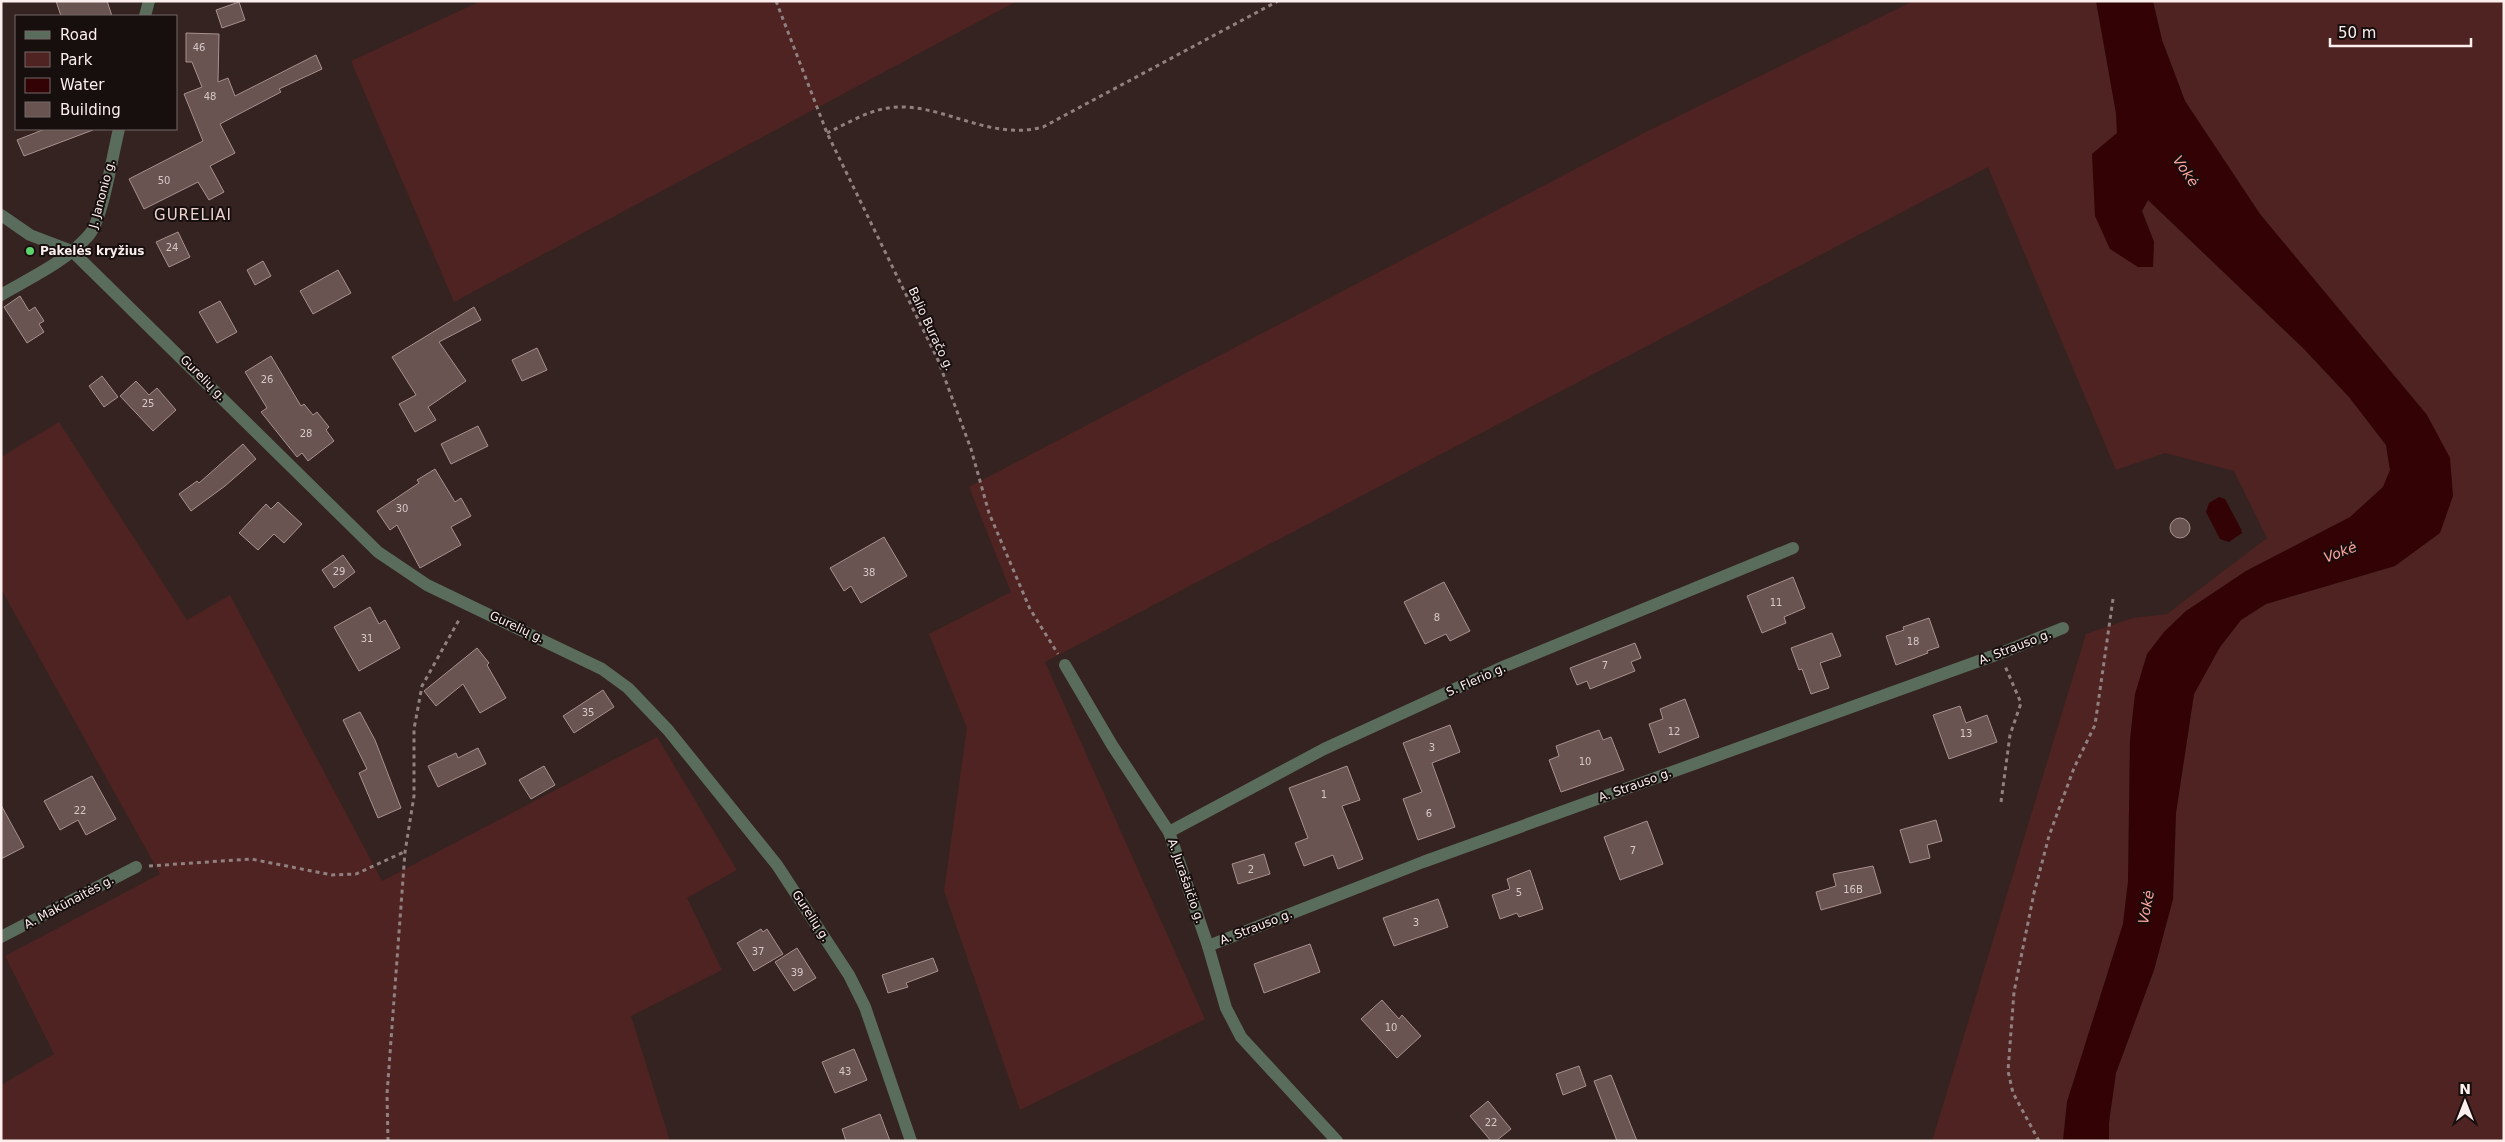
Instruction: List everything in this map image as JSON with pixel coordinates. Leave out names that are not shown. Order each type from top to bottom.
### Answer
[{"type":"street","points":[[145,15],[149,1]]},
{"type":"street","name":"J. Janonio g.","points":[[1,296],[72,251],[91,234],[98,215],[119,130]]},
{"type":"street","name":"Gurelių g.","points":[[1,215],[30,235],[72,251],[378,552],[427,585],[602,669],[628,688],[668,730],[729,808],[778,865],[849,975],[865,1007],[911,1141]]},
{"type":"street","name":"S. Flerio g.","points":[[1169,832],[1324,749],[1496,670],[1793,548]]},
{"type":"street","name":"A. Strauso g.","points":[[1208,946],[1423,862],[2000,653],[2063,628]]},
{"type":"street","name":"A. Jurašaičio g.","points":[[1065,665],[1112,745],[1169,832],[1208,946],[1226,1008],[1241,1037],[1337,1141]]},
{"type":"street","name":"A. Makūnaitės g.","points":[[1,938],[136,867]]},
{"type":"path","name":"Balio Buračo g.","points":[[776,1],[827,133],[938,360],[971,449],[989,513],[1030,609],[1065,665]]},
{"type":"path","points":[[827,133],[879,110],[906,107],[996,129],[1020,131],[1043,127],[1278,1]]},
{"type":"path","points":[[2039,1141],[2014,1093],[2008,1071],[2014,992],[2034,893],[2049,836],[2074,768],[2095,725],[2112,598]]},
{"type":"path","points":[[388,1141],[387,1094],[404,852],[414,796],[414,729],[417,705],[422,686],[468,604]]},
{"type":"path","points":[[2000,653],[2021,703],[2010,735],[2001,802]]},
{"type":"path","points":[[136,867],[251,859],[332,875],[356,874],[404,852]]},
{"type":"green space","points":[[481,1],[1017,1],[454,302],[351,61]]},
{"type":"green space","points":[[1913,1],[2096,1],[2116,113],[2117,134],[2092,154],[2154,242],[2142,211],[2148,200],[2303,348],[2349,397],[2386,445],[2390,470],[2383,487],[2350,518],[2246,571],[2186,611],[2164,632],[2135,694],[2130,740],[2128,882],[2123,924],[2067,1102],[2063,1141],[1932,1141],[2086,634],[2133,618],[2167,614],[2267,538],[2234,471],[2165,453],[2116,470],[1988,167],[1045,662],[1205,1019],[1020,1110],[944,891],[967,728],[929,634],[1011,592],[969,487],[1646,132]]},
{"type":"green space","points":[[2153,1],[2504,1],[2504,1141],[2109,1141],[2109,1122],[2116,1073],[2154,970],[2173,899],[2176,813],[2194,694],[2220,647],[2241,620],[2266,604],[2395,566],[2427,415],[2259,214],[2185,101],[2162,40]]},
{"type":"green space","points":[[59,422],[187,620],[230,595],[382,881],[657,737],[737,870],[687,898],[722,970],[631,1016],[670,1141],[1,1141],[1,1085],[54,1054],[5,956],[160,874],[1,589],[1,457]]},
{"type":"water","name":"Vokė","points":[[2096,1],[2153,1],[2162,40],[2185,101],[2260,214],[2427,415],[2450,458],[2453,496],[2440,533],[2395,566],[2266,604],[2241,620],[2220,647],[2194,694],[2176,813],[2173,899],[2154,970],[2116,1073],[2109,1122],[2109,1141],[2063,1141],[2067,1102],[2123,924],[2128,882],[2130,740],[2135,694],[2147,654],[2164,632],[2186,611],[2246,571],[2350,517],[2383,487],[2390,470],[2386,445],[2349,397],[2303,348],[2148,200],[2142,211],[2154,242],[2153,267],[2138,267],[2110,249],[2095,216],[2092,154],[2117,133],[2116,113]]},
{"type":"water","points":[[2219,497],[2225,499],[2242,533],[2229,542],[2220,539],[2206,512],[2209,503]]},
{"type":"building","points":[[56,1],[107,1],[112,15],[61,15]]},
{"type":"building","points":[[239,2],[245,20],[222,28],[216,10]]},
{"type":"building","points":[[186,33],[219,34],[218,82],[228,78],[235,96],[316,55],[322,69],[279,89],[281,92],[220,124],[235,153],[210,166],[224,192],[209,200],[198,182],[144,209],[129,179],[203,141],[184,94],[202,87],[192,62],[186,62]]},
{"type":"building","points":[[42,130],[93,130],[24,156],[17,140]]},
{"type":"building","points":[[178,232],[190,257],[169,267],[156,242]]},
{"type":"building","points":[[263,261],[271,276],[255,285],[247,270]]},
{"type":"building","points":[[338,270],[351,293],[313,314],[300,291]]},
{"type":"building","points":[[20,296],[29,311],[35,307],[44,321],[39,324],[44,332],[27,343],[4,307]]},
{"type":"building","points":[[220,301],[237,332],[217,343],[199,312]]},
{"type":"building","points":[[474,307],[481,320],[439,342],[466,381],[428,407],[436,420],[415,432],[399,404],[416,395],[392,357]]},
{"type":"building","points":[[537,348],[547,370],[522,381],[512,360]]},
{"type":"building","points":[[271,356],[301,406],[304,404],[313,415],[317,412],[329,427],[326,430],[334,441],[308,461],[302,453],[297,457],[261,412],[267,408],[245,372]]},
{"type":"building","points":[[102,376],[118,397],[104,407],[89,386]]},
{"type":"building","points":[[136,381],[149,395],[157,388],[176,410],[153,431],[120,396]]},
{"type":"building","points":[[478,426],[488,446],[451,464],[441,444]]},
{"type":"building","points":[[243,444],[256,459],[225,486],[191,511],[179,494],[197,481],[199,483]]},
{"type":"building","points":[[435,469],[455,502],[461,498],[471,516],[451,527],[461,545],[420,568],[397,525],[390,530],[377,511],[419,483],[417,480]]},
{"type":"building","points":[[278,502],[302,524],[284,543],[274,534],[258,550],[239,533],[266,504],[271,509]]},
{"type":"building","points":[[2180,518],[2187,521],[2190,528],[2187,535],[2180,538],[2173,535],[2170,528],[2173,521]]},
{"type":"building","points":[[884,537],[907,576],[861,603],[851,586],[844,591],[830,568]]},
{"type":"building","points":[[343,555],[355,572],[334,588],[322,570]]},
{"type":"building","points":[[1793,577],[1805,608],[1784,617],[1786,623],[1762,633],[1747,596]]},
{"type":"building","points":[[1444,582],[1470,631],[1450,641],[1446,634],[1425,644],[1404,602]]},
{"type":"building","points":[[370,607],[379,624],[385,620],[400,648],[359,671],[334,627]]},
{"type":"building","points":[[1929,618],[1939,647],[1896,665],[1886,636],[1904,630],[1903,627]]},
{"type":"building","points":[[1832,633],[1841,656],[1820,663],[1829,688],[1811,694],[1802,669],[1799,670],[1791,648]]},
{"type":"building","points":[[1635,643],[1641,658],[1631,662],[1635,671],[1590,689],[1587,681],[1577,685],[1570,668]]},
{"type":"building","points":[[477,648],[489,663],[487,665],[506,698],[480,713],[463,684],[436,706],[424,691]]},
{"type":"building","points":[[603,690],[614,707],[574,733],[563,716]]},
{"type":"building","points":[[1685,699],[1699,737],[1659,753],[1649,724],[1663,719],[1660,709]]},
{"type":"building","points":[[1960,706],[1966,723],[1987,715],[1997,742],[1949,759],[1933,715]]},
{"type":"building","points":[[360,712],[375,740],[401,808],[378,818],[359,773],[367,769],[343,720]]},
{"type":"building","points":[[1450,725],[1460,752],[1432,763],[1455,827],[1418,840],[1403,799],[1422,792],[1403,743]]},
{"type":"building","points":[[1599,730],[1603,740],[1611,737],[1624,770],[1561,792],[1549,760],[1559,756],[1556,746]]},
{"type":"building","points":[[478,748],[486,764],[438,787],[428,766],[456,753],[458,758]]},
{"type":"building","points":[[544,766],[555,785],[531,799],[519,780]]},
{"type":"building","points":[[1347,766],[1360,800],[1342,806],[1363,859],[1338,869],[1333,855],[1304,866],[1295,843],[1308,838],[1289,788]]},
{"type":"building","points":[[92,776],[116,819],[86,835],[78,820],[60,830],[44,801]]},
{"type":"building","points":[[1,805],[24,847],[1,859]]},
{"type":"building","points":[[1936,820],[1942,841],[1927,845],[1930,858],[1910,863],[1900,830]]},
{"type":"building","points":[[1647,821],[1663,864],[1620,880],[1604,837]]},
{"type":"building","points":[[1264,854],[1270,874],[1238,884],[1232,864]]},
{"type":"building","points":[[1873,866],[1881,893],[1821,910],[1816,892],[1836,886],[1833,874]]},
{"type":"building","points":[[1530,870],[1543,909],[1519,917],[1517,913],[1500,919],[1492,895],[1510,889],[1507,879]]},
{"type":"building","points":[[1438,899],[1448,927],[1394,946],[1383,918]]},
{"type":"building","points":[[761,929],[763,932],[767,929],[783,954],[754,971],[737,943]]},
{"type":"building","points":[[1310,944],[1320,972],[1264,993],[1254,964]]},
{"type":"building","points":[[797,948],[816,978],[794,991],[775,962]]},
{"type":"building","points":[[933,958],[938,971],[906,983],[908,987],[888,993],[882,975]]},
{"type":"building","points":[[1382,1000],[1399,1019],[1402,1015],[1421,1036],[1397,1058],[1361,1019]]},
{"type":"building","points":[[854,1049],[867,1080],[835,1093],[822,1062]]},
{"type":"building","points":[[1579,1066],[1586,1086],[1563,1095],[1556,1074]]},
{"type":"building","points":[[1611,1075],[1637,1141],[1617,1141],[1594,1081]]},
{"type":"building","points":[[1488,1101],[1511,1129],[1496,1141],[1491,1141],[1470,1116]]},
{"type":"building","points":[[880,1114],[890,1141],[846,1141],[842,1129]]},
{"type":"place","name":"Pakelės kryžius","points":[[30,251]]},
{"type":"district","name":"GURELIAI","points":[[193,215]]}]
